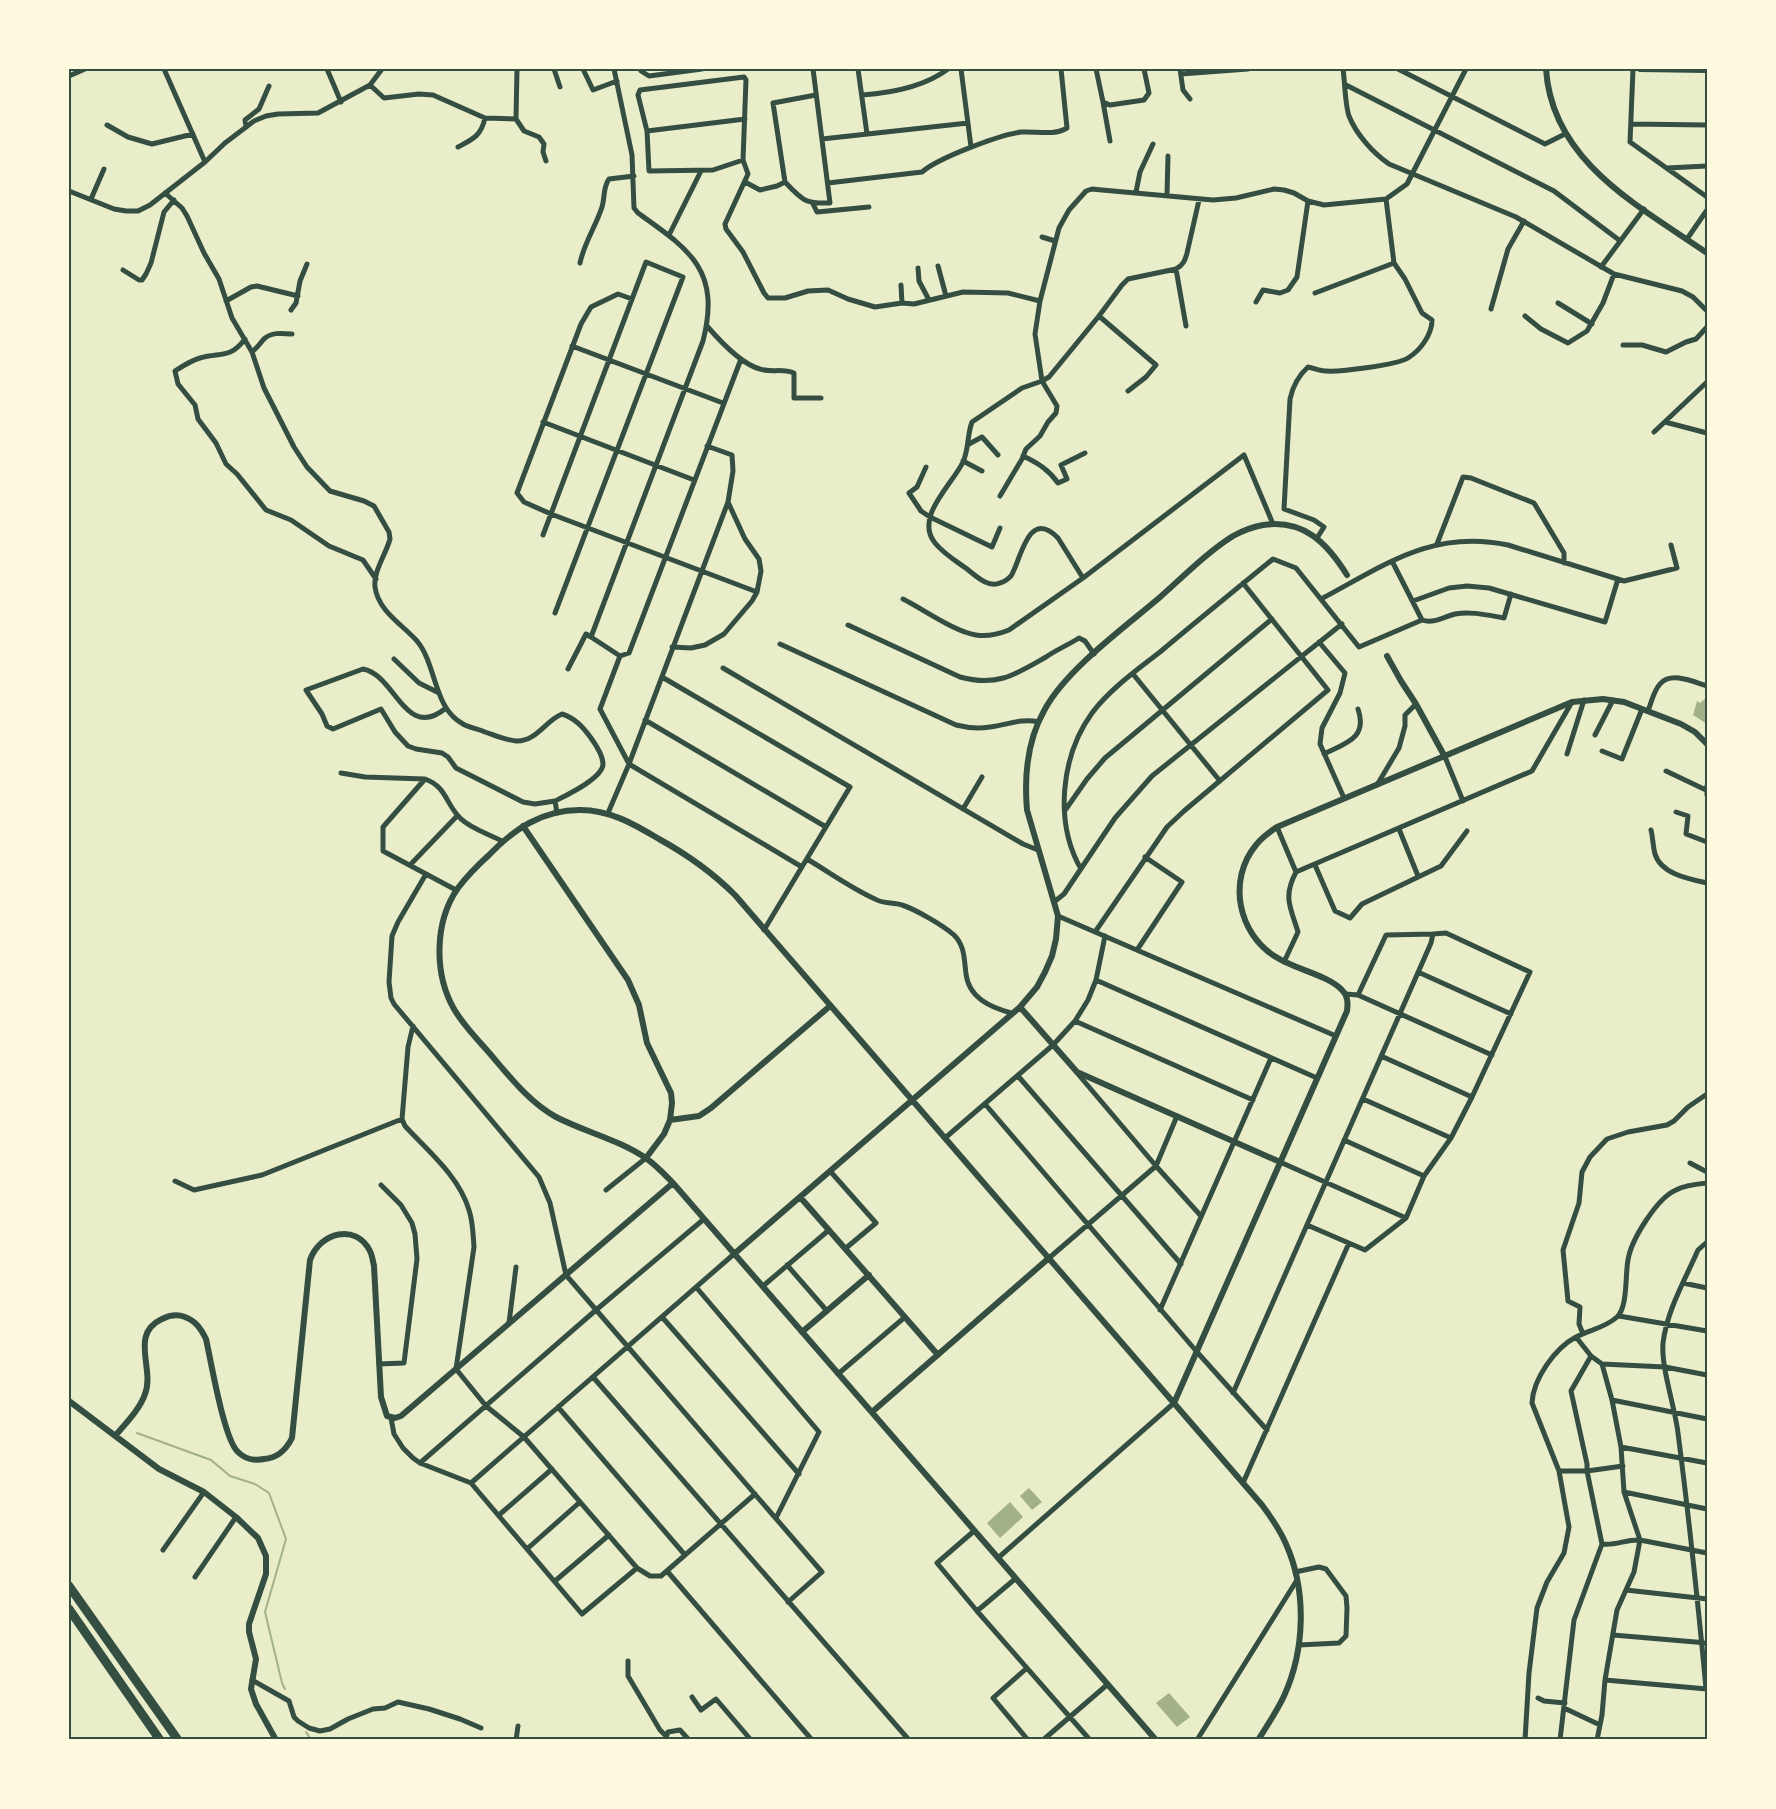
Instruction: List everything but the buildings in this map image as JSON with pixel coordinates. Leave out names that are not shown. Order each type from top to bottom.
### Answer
[{"type":"highway","points":[[69,1586],[178,1740]]},
{"type":"highway","points":[[69,1609],[160,1740]]},
{"type":"street","points":[[69,76],[85,69]]},
{"type":"street","points":[[164,69],[205,162]]},
{"type":"street","points":[[327,69],[341,102]]},
{"type":"street","points":[[69,191],[114,208],[138,211],[150,205],[205,162],[246,126],[266,116],[318,113],[370,85],[382,69]]},
{"type":"street","points":[[517,69],[516,119],[524,131],[539,137],[544,144],[543,152],[546,161]]},
{"type":"street","points":[[554,69],[560,87]]},
{"type":"street","points":[[583,69],[592,90],[617,81]]},
{"type":"street","points":[[591,637],[707,326],[707,288],[703,275],[688,251],[634,208],[632,155],[614,69]]},
{"type":"street","points":[[640,69],[649,76],[702,69]]},
{"type":"street","points":[[813,69],[830,203],[813,204]]},
{"type":"street","points":[[858,69],[867,134]]},
{"type":"street","points":[[862,95],[883,94],[927,82],[948,69]]},
{"type":"street","points":[[961,69],[971,147]]},
{"type":"street","points":[[828,183],[922,172],[929,166],[971,147],[1020,132],[1060,132],[1067,128],[1061,69]]},
{"type":"street","points":[[1096,69],[1110,141]]},
{"type":"street","points":[[1103,102],[1110,105],[1144,100],[1149,93],[1144,69]]},
{"type":"street","points":[[1190,99],[1183,90],[1180,72],[1248,69]]},
{"type":"street","points":[[1343,69],[1349,116],[1362,138],[1381,159],[1524,221],[1614,274],[1682,291],[1693,297],[1707,311]]},
{"type":"street","points":[[1398,69],[1545,144],[1565,134]]},
{"type":"street","points":[[1000,496],[1026,449],[1040,436],[1056,413],[1057,406],[1042,381],[1035,334],[1040,301],[1059,228],[1069,210],[1086,191],[1092,189],[1136,192],[1199,200],[1236,198],[1274,189],[1290,191],[1308,201],[1324,205],[1386,199],[1407,184],[1466,69]]},
{"type":"street","points":[[1546,69],[1546,81],[1551,101],[1565,134],[1583,158],[1605,182],[1707,253]]},
{"type":"street","points":[[1633,69],[1630,142],[1707,197]]},
{"type":"street","points":[[1640,69],[1707,70]]},
{"type":"street","points":[[742,160],[713,170],[649,171],[647,131],[638,95],[640,90],[744,77],[746,80],[742,160],[748,174],[725,224],[768,298],[785,298],[808,291],[828,290],[875,307],[903,303],[914,304],[963,292],[1008,293],[1040,301]]},
{"type":"street","points":[[370,85],[384,98],[419,94],[433,95],[485,118],[516,119]]},
{"type":"street","points":[[1346,85],[1554,191],[1619,240]]},
{"type":"street","points":[[246,126],[245,120],[259,109],[269,86]]},
{"type":"street","points":[[816,95],[773,103],[785,182],[798,195],[813,204],[817,212],[868,207]]},
{"type":"street","points":[[458,147],[483,129],[485,118]]},
{"type":"street","points":[[647,131],[745,119]]},
{"type":"street","points":[[822,139],[968,123]]},
{"type":"street","points":[[1631,124],[1707,125]]},
{"type":"street","points":[[107,125],[128,137],[152,144],[193,134]]},
{"type":"street","points":[[1136,192],[1140,172],[1153,144]]},
{"type":"street","points":[[1167,195],[1168,156]]},
{"type":"street","points":[[1665,168],[1707,166]]},
{"type":"street","points":[[90,199],[104,169]]},
{"type":"street","points":[[669,235],[701,171]]},
{"type":"street","points":[[580,262],[582,252],[602,208],[609,179],[634,176]]},
{"type":"street","points":[[745,182],[760,190],[785,182]]},
{"type":"street","points":[[165,193],[187,216],[219,279],[232,318],[252,352],[264,388],[307,468],[330,491],[374,506],[389,532],[390,539],[375,588],[383,605],[417,641],[425,654],[446,708],[462,724],[517,741],[528,740],[555,717],[562,714],[574,720],[584,729],[597,746],[603,763],[598,774],[568,795],[555,801],[535,804],[523,802],[456,768],[442,753],[408,746],[395,732],[381,709],[333,729],[327,726],[306,690],[363,669],[374,673],[413,714],[421,718],[440,714],[446,708]]},
{"type":"street","points":[[1317,538],[1324,527],[1314,520],[1284,509],[1290,399],[1292,388],[1299,375],[1308,367],[1323,371],[1338,371],[1408,358],[1423,344],[1432,326],[1432,320],[1422,313],[1394,263],[1386,199]]},
{"type":"street","points":[[123,270],[139,280],[146,274],[164,212],[174,200]]},
{"type":"street","points":[[1083,578],[1058,538],[1044,529],[1036,530],[1026,538],[1010,577],[995,585],[983,581],[933,541],[929,532],[930,517],[937,501],[954,479],[963,461],[969,444],[969,429],[972,422],[1022,388],[1049,376],[1128,279],[1176,269],[1184,261],[1187,253],[1199,200]]},
{"type":"street","points":[[1256,302],[1263,290],[1280,293],[1288,290],[1297,277],[1308,201]]},
{"type":"street","points":[[1601,267],[1644,209]]},
{"type":"street","points":[[1687,239],[1707,210]]},
{"type":"street","points":[[1491,309],[1508,249],[1524,221]]},
{"type":"street","points":[[1042,237],[1055,241]]},
{"type":"street","points":[[543,535],[646,262],[682,277],[555,613]]},
{"type":"street","points":[[1315,293],[1394,263]]},
{"type":"street","points":[[291,310],[296,303],[300,281],[307,264]]},
{"type":"street","points":[[938,266],[946,296]]},
{"type":"street","points":[[918,268],[919,281],[929,300]]},
{"type":"street","points":[[1176,269],[1186,326]]},
{"type":"street","points":[[1525,316],[1541,329],[1568,343],[1587,332],[1614,274]]},
{"type":"street","points":[[901,285],[903,303]]},
{"type":"street","points":[[226,301],[257,286],[298,296]]},
{"type":"street","points":[[632,299],[618,294],[591,307],[572,345],[517,493],[524,502],[551,514],[757,592]]},
{"type":"street","points":[[1558,303],[1592,324]]},
{"type":"street","points":[[1099,316],[1156,365],[1146,377],[1128,391]]},
{"type":"street","points":[[707,326],[741,359],[760,369],[787,370],[794,373],[794,398],[821,398]]},
{"type":"street","points":[[1623,345],[1642,345],[1666,352],[1696,339],[1707,327]]},
{"type":"street","points":[[252,352],[264,338],[273,334],[292,334]]},
{"type":"street","points":[[245,339],[231,353],[202,358],[175,371],[178,384],[195,405],[198,419],[216,443],[226,464],[266,510],[291,520],[329,546],[363,560],[376,579]]},
{"type":"street","points":[[572,345],[723,403]]},
{"type":"street","points":[[620,656],[629,653],[741,359]]},
{"type":"street","points":[[1654,432],[1707,382]]},
{"type":"street","points":[[543,422],[694,480]]},
{"type":"street","points":[[1665,422],[1707,433]]},
{"type":"street","points":[[969,444],[982,437],[998,454]]},
{"type":"street","points":[[608,813],[629,764],[728,502],[733,471],[732,456],[707,446]]},
{"type":"street","points":[[1023,456],[1038,463],[1059,483],[1067,479],[1061,465],[1084,453]]},
{"type":"street","points":[[903,599],[960,630],[977,635],[997,634],[1020,624],[1244,455],[1273,524]]},
{"type":"street","points":[[963,461],[982,471]]},
{"type":"street","points":[[926,467],[917,487],[909,493],[921,512],[992,547],[1000,528]]},
{"type":"street","points":[[1437,544],[1463,477],[1471,478],[1534,503],[1564,553],[1564,562]]},
{"type":"street","points":[[672,647],[692,648],[705,645],[724,634],[757,592],[761,571],[759,559],[745,539],[728,502]]},
{"type":"street","points":[[471,1483],[1020,1007],[1036,987],[1052,956],[1058,916],[1027,810],[1025,792],[1028,758],[1034,733],[1044,709],[1061,686],[1094,654],[1220,545],[1241,531],[1273,524],[1303,530],[1317,538],[1329,549],[1347,575]]},
{"type":"street","points":[[1321,599],[1392,561],[1416,550],[1437,544],[1471,540],[1492,541],[1624,581],[1677,568],[1671,545]]},
{"type":"street","points":[[1081,869],[1065,827],[1065,811],[1067,771],[1082,729],[1093,712],[1116,687],[1273,559],[1296,568],[1359,647],[1422,620],[1430,623],[1454,614],[1475,613],[1504,618],[1511,594]]},
{"type":"street","points":[[1392,561],[1422,620]]},
{"type":"street","points":[[1413,601],[1449,588],[1467,586],[1489,588],[1605,622],[1618,579]]},
{"type":"street","points":[[1095,932],[1167,827],[1328,690],[1243,583]]},
{"type":"street","points":[[1065,811],[1087,778],[1105,758],[1272,619]]},
{"type":"street","points":[[1054,902],[1064,894],[1115,818],[1152,776],[1341,624]]},
{"type":"street","points":[[848,625],[960,677],[973,680],[994,681],[1010,677],[1079,638],[1085,641],[1094,654]]},
{"type":"street","points":[[568,669],[586,634],[620,656]]},
{"type":"street","points":[[1318,642],[1345,673],[1340,693],[1322,728],[1320,744],[1344,798]]},
{"type":"street","points":[[780,644],[956,725],[981,728],[1026,719],[1039,722]]},
{"type":"street","points":[[620,656],[600,709],[629,764],[802,867]]},
{"type":"street","points":[[1387,656],[1445,757],[1463,801]]},
{"type":"street","points":[[394,659],[419,683],[439,693]]},
{"type":"street","points":[[723,668],[1023,844],[1038,850]]},
{"type":"street","points":[[1133,674],[1220,781]]},
{"type":"street","points":[[662,677],[850,787],[764,930]]},
{"type":"street","points":[[1602,751],[1622,759],[1659,684],[1665,680],[1680,678],[1707,686]]},
{"type":"street","points":[[998,1558],[1174,1403],[1347,1011],[1348,1003],[1341,989],[1273,956],[1254,939],[1239,902],[1241,879],[1248,857],[1256,845],[1277,827],[1572,702],[1603,699],[1624,702],[1681,724],[1695,732],[1707,744]]},
{"type":"street","points":[[1567,754],[1584,700]]},
{"type":"street","points":[[1595,735],[1613,700]]},
{"type":"street","points":[[1284,962],[1298,932],[1288,896],[1289,885],[1296,872],[1532,771],[1572,702]]},
{"type":"street","points":[[1377,785],[1399,748],[1405,726],[1405,715],[1416,704]]},
{"type":"street","points":[[1324,754],[1351,741],[1358,735],[1362,718],[1358,709]]},
{"type":"street","points":[[645,720],[826,827]]},
{"type":"street","points":[[1666,771],[1707,790]]},
{"type":"street","points":[[341,772],[365,777],[425,779],[437,783],[457,816],[465,823],[502,841]]},
{"type":"street","points":[[963,809],[982,777]]},
{"type":"street","points":[[425,779],[383,827],[383,851],[456,890]]},
{"type":"street","points":[[555,801],[557,813]]},
{"type":"street","points":[[1156,1740],[673,1183],[646,1158],[557,1117],[538,1105],[499,1064],[454,1010],[442,977],[440,944],[442,927],[448,909],[456,890],[502,841],[523,826],[557,813],[578,810],[608,813],[631,822],[691,857],[719,879],[1262,1505],[1287,1546],[1297,1580],[1301,1627],[1292,1673],[1284,1695],[1258,1740]]},
{"type":"street","points":[[1676,812],[1688,816],[1686,834],[1707,842]]},
{"type":"street","points":[[410,865],[457,816]]},
{"type":"street","points":[[523,826],[631,986],[639,1005],[647,1043],[671,1093],[670,1120],[664,1134],[646,1158],[606,1190]]},
{"type":"street","points":[[1277,827],[1296,872]]},
{"type":"street","points":[[1399,829],[1418,876]]},
{"type":"street","points":[[1652,830],[1655,854],[1665,868],[1689,879],[1707,883]]},
{"type":"street","points":[[1314,865],[1335,911],[1350,918],[1362,904],[1441,866],[1467,831]]},
{"type":"street","points":[[1137,950],[1182,882],[1145,857]]},
{"type":"street","points":[[807,859],[874,899],[901,904],[949,931],[960,942],[963,949],[968,983],[974,994],[987,1004],[1011,1013]]},
{"type":"street","points":[[426,874],[393,936],[389,982],[391,998],[539,1177],[550,1203],[566,1275],[822,1572],[788,1602]]},
{"type":"street","points":[[1058,916],[1336,1036]]},
{"type":"street","points":[[1307,1225],[1365,1250],[1406,1218],[1424,1176],[1450,1138],[1472,1097],[1530,972],[1446,933],[1386,935],[1358,995]]},
{"type":"street","points":[[1233,1393],[1433,934]]},
{"type":"street","points":[[945,1138],[1053,1045],[1076,1021],[1096,981],[1105,936]]},
{"type":"street","points":[[1418,972],[1511,1014]]},
{"type":"street","points":[[1096,981],[1317,1078]]},
{"type":"street","points":[[1345,994],[1358,995],[1492,1055]]},
{"type":"street","points":[[670,1120],[699,1116],[711,1108],[830,1006]]},
{"type":"street","points":[[1020,1007],[1156,1166],[1202,1216]]},
{"type":"street","points":[[1076,1021],[1253,1100]]},
{"type":"street","points":[[413,1026],[408,1047],[402,1119],[405,1126],[450,1174],[462,1194],[469,1210],[474,1247],[456,1369],[486,1406],[524,1437],[637,1568],[650,1576],[661,1575],[667,1571],[755,1494]]},
{"type":"street","points":[[1381,1056],[1472,1097]]},
{"type":"street","points":[[1160,1310],[1271,1058]]},
{"type":"street","points":[[1077,1072],[1406,1218]]},
{"type":"street","points":[[1018,1076],[1180,1264]]},
{"type":"street","points":[[1583,1334],[1579,1324],[1580,1307],[1568,1301],[1563,1250],[1579,1203],[1582,1172],[1590,1157],[1607,1139],[1628,1132],[1667,1125],[1707,1094]]},
{"type":"street","points":[[1363,1099],[1450,1138]]},
{"type":"street","points":[[985,1104],[1160,1310],[1266,1430]]},
{"type":"street","points":[[872,1412],[1156,1166],[1177,1116]]},
{"type":"street","points":[[175,1181],[194,1190],[262,1175],[402,1119]]},
{"type":"street","points":[[1344,1140],[1424,1176]]},
{"type":"street","points":[[1690,1163],[1707,1172]]},
{"type":"street","points":[[830,1171],[876,1223],[846,1248]]},
{"type":"street","points":[[391,1418],[401,1416],[673,1183]]},
{"type":"street","points":[[1525,1740],[1529,1673],[1537,1608],[1547,1582],[1564,1553],[1569,1527],[1560,1471],[1532,1403],[1532,1394],[1562,1345],[1583,1334],[1604,1327],[1619,1316],[1624,1297],[1630,1250],[1657,1206],[1674,1190],[1707,1183]]},
{"type":"street","points":[[379,1364],[404,1363],[417,1259],[412,1223],[401,1204],[381,1185]]},
{"type":"street","points":[[801,1197],[938,1354]]},
{"type":"street","points":[[420,1463],[704,1219]]},
{"type":"street","points":[[763,1286],[829,1230]]},
{"type":"street","points":[[117,1435],[146,1393],[144,1343],[149,1329],[156,1322],[174,1315],[189,1319],[202,1330],[228,1435],[237,1452],[256,1461],[281,1454],[292,1438],[310,1260],[318,1244],[330,1236],[351,1235],[359,1239],[371,1252],[374,1266],[379,1364],[384,1410],[391,1418],[394,1434],[403,1448],[420,1463],[471,1483],[582,1614],[637,1568]]},
{"type":"street","points":[[1605,1680],[1706,1689],[1704,1643],[1691,1550],[1682,1458],[1663,1347],[1666,1323],[1698,1250],[1707,1242]]},
{"type":"street","points":[[1243,1483],[1349,1244]]},
{"type":"street","points":[[788,1265],[827,1311]]},
{"type":"street","points":[[509,1323],[516,1267]]},
{"type":"street","points":[[802,1332],[868,1275]]},
{"type":"street","points":[[1683,1283],[1707,1288]]},
{"type":"street","points":[[696,1287],[819,1432],[776,1518]]},
{"type":"street","points":[[1619,1316],[1707,1331]]},
{"type":"street","points":[[662,1317],[799,1474]]},
{"type":"street","points":[[838,1374],[905,1317]]},
{"type":"street","points":[[1576,1337],[1591,1356],[1602,1364],[1665,1367],[1707,1375]]},
{"type":"street","points":[[1560,1740],[1574,1620],[1602,1544],[1571,1391],[1591,1356]]},
{"type":"street","points":[[1597,1740],[1617,1610],[1634,1572],[1640,1540],[1624,1492],[1621,1447],[1602,1364]]},
{"type":"street","points":[[593,1377],[909,1740]]},
{"type":"street","points":[[1612,1400],[1707,1419]]},
{"type":"street","points":[[69,1401],[117,1435],[159,1469],[204,1492],[258,1538],[266,1556],[266,1574],[249,1624],[256,1659],[252,1680],[253,1696],[276,1740]]},
{"type":"street","points":[[558,1407],[685,1555]]},
{"type":"street","points":[[1621,1447],[1707,1463]]},
{"type":"street","points":[[1560,1471],[1587,1471],[1623,1466]]},
{"type":"street","points":[[499,1515],[552,1469]]},
{"type":"street","points":[[163,1550],[204,1492]]},
{"type":"street","points":[[1624,1492],[1707,1509]]},
{"type":"street","points":[[527,1549],[580,1502]]},
{"type":"street","points":[[195,1577],[236,1517]]},
{"type":"street","points":[[974,1531],[937,1563],[1090,1740]]},
{"type":"street","points":[[555,1581],[609,1535]]},
{"type":"street","points":[[1602,1544],[1607,1545],[1632,1539],[1707,1553]]},
{"type":"street","points":[[1295,1572],[1319,1567],[1326,1569],[1346,1596],[1347,1608],[1346,1636],[1339,1643],[1299,1645]]},
{"type":"street","points":[[667,1571],[812,1740]]},
{"type":"street","points":[[978,1611],[1015,1579]]},
{"type":"street","points":[[1197,1740],[1297,1580]]},
{"type":"street","points":[[1626,1590],[1707,1599]]},
{"type":"street","points":[[1612,1635],[1704,1643]]},
{"type":"street","points":[[628,1661],[628,1676],[665,1738]]},
{"type":"street","points":[[1027,1668],[993,1698],[1028,1740]]},
{"type":"street","points":[[252,1680],[289,1701],[294,1717],[315,1730],[330,1729],[348,1719],[398,1702],[450,1715],[481,1728]]},
{"type":"street","points":[[1043,1740],[1107,1684]]},
{"type":"street","points":[[692,1697],[701,1710],[716,1699],[751,1740]]},
{"type":"street","points":[[1538,1698],[1564,1706],[1600,1725]]},
{"type":"street","points":[[516,1740],[518,1726]]},
{"type":"street","points":[[665,1738],[668,1732],[680,1730],[689,1740]]},
{"type":"shaded area","points":[[1706,698],[1707,724],[1693,715],[1697,701],[1700,703]]},
{"type":"shaded area","points":[[1029,1488],[1042,1502],[1032,1510],[1020,1496]]},
{"type":"shaded area","points":[[1010,1502],[1023,1517],[1000,1538],[987,1523]]},
{"type":"shaded area","points":[[1169,1693],[1190,1717],[1177,1727],[1156,1703]]},
{"type":"waterway","points":[[137,1433],[211,1460],[230,1476],[255,1484],[269,1493],[286,1539],[265,1612],[285,1689]]},
{"type":"waterway","points":[[306,1732],[311,1740]]}]
